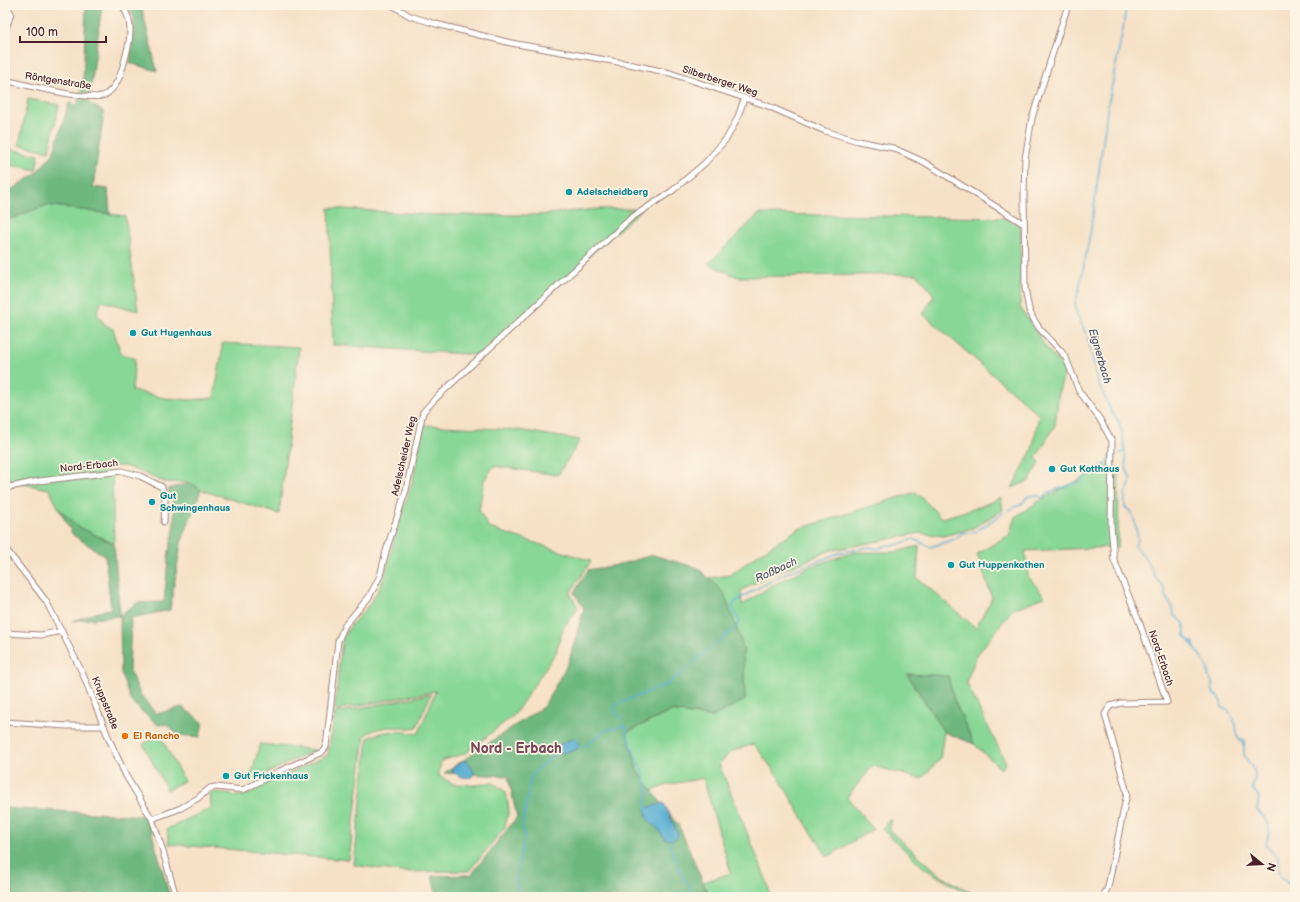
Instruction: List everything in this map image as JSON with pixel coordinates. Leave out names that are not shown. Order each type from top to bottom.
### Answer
[{"type":"street","points":[[5,32],[11,13],[6,5]]},
{"type":"street","name":"Röntgenstraße","points":[[5,80],[72,94],[103,96],[112,90],[121,74],[127,52],[131,24],[122,5]]},
{"type":"street","name":"Silberberger Weg","points":[[392,5],[410,16],[511,43],[629,64],[670,73],[768,106],[825,131],[858,141],[893,148],[918,159],[1024,224]]},
{"type":"street","points":[[1024,224],[1025,159],[1032,118],[1068,5]]},
{"type":"street","name":"Adelscheider Weg","points":[[152,819],[181,808],[198,798],[210,788],[243,790],[322,752],[326,747],[338,641],[345,625],[369,597],[380,576],[406,490],[423,412],[473,363],[627,222],[672,191],[705,163],[727,138],[738,117],[744,99]]},
{"type":"street","name":"Nord-Erbach","points":[[1024,224],[1025,288],[1030,310],[1040,329],[1066,358],[1079,390],[1100,418],[1112,441],[1111,525],[1114,560],[1140,624],[1167,702],[1121,703],[1110,706],[1105,714],[1127,793],[1108,887],[1103,897]]},
{"type":"street","name":"Nord-Erbach","points":[[5,488],[39,481],[122,471],[140,476],[162,487],[165,500],[164,522]]},
{"type":"street","name":"Kruppstraße","points":[[5,548],[46,601],[62,631],[82,672],[126,776],[152,819],[176,897]]},
{"type":"street","points":[[5,633],[41,635],[62,631]]},
{"type":"street","points":[[5,722],[67,726],[104,726]]},
{"type":"green space","points":[[86,5],[102,5],[89,103],[104,112],[93,187],[108,189],[110,214],[47,205],[5,221],[5,194],[35,174],[53,154],[69,103],[77,105],[83,85]]},
{"type":"green space","points":[[128,5],[141,5],[157,71],[130,63],[134,18]]},
{"type":"green space","points":[[28,99],[59,105],[49,151],[19,145]]},
{"type":"green space","points":[[9,149],[39,155],[36,170],[6,164]]},
{"type":"green space","points":[[47,205],[125,216],[138,311],[102,301],[97,313],[104,324],[113,329],[121,354],[135,358],[132,390],[164,398],[189,400],[214,398],[222,352],[222,343],[299,347],[279,514],[201,490],[191,483],[164,482],[125,466],[101,467],[112,475],[114,544],[79,527],[59,509],[49,489],[11,482],[5,472],[5,221]]},
{"type":"green space","points":[[329,208],[434,215],[538,215],[597,209],[642,209],[479,355],[333,345]]},
{"type":"green space","points":[[759,214],[1004,218],[1021,226],[1020,307],[1044,345],[1065,370],[1059,391],[1055,425],[1036,458],[1040,462],[1029,481],[1012,488],[1032,450],[1039,415],[923,314],[934,295],[917,274],[738,277],[708,264]]},
{"type":"green space","points":[[424,425],[518,430],[580,440],[558,475],[494,466],[484,480],[479,510],[489,528],[591,561],[570,593],[578,608],[563,628],[556,652],[514,715],[466,753],[441,761],[439,776],[453,784],[478,785],[492,782],[506,792],[509,810],[505,827],[469,871],[401,872],[354,865],[368,738],[387,732],[418,734],[436,691],[335,710],[343,638],[351,625],[365,610],[378,591],[386,571],[396,532],[412,483]]},
{"type":"green space","points":[[1110,464],[1119,473],[1118,547],[1025,551],[1028,576],[1045,597],[1013,609],[977,655],[966,682],[1006,763],[1001,769],[974,744],[954,700],[948,676],[907,674],[944,732],[940,759],[921,779],[873,766],[847,797],[873,829],[828,857],[779,778],[754,744],[732,751],[719,764],[766,879],[771,897],[709,897],[703,882],[731,873],[703,778],[667,785],[652,791],[637,770],[627,732],[672,711],[712,717],[745,700],[743,647],[724,593],[709,578],[730,575],[760,553],[798,529],[916,492],[942,518],[976,508],[1001,498],[1003,510],[973,528],[944,536],[920,533],[828,551],[766,576],[741,591],[742,605],[771,586],[809,567],[854,552],[895,552],[919,546],[917,578],[976,628],[992,598],[977,554],[1009,535],[1015,517],[1044,498]]},
{"type":"green space","points":[[191,483],[201,490],[181,543],[170,610],[131,618],[129,670],[140,694],[156,714],[182,707],[203,722],[200,737],[178,735],[166,724],[158,725],[131,702],[121,673],[120,616],[137,603],[164,602],[169,551],[174,530],[174,507],[168,489]]},
{"type":"green space","points":[[59,509],[79,527],[114,544],[120,616],[72,621],[111,608],[105,556],[73,535]]},
{"type":"green space","points":[[653,555],[698,568],[724,593],[743,647],[745,700],[712,717],[672,711],[627,732],[637,770],[680,828],[709,897],[437,897],[432,876],[471,875],[517,817],[508,776],[444,773],[544,706],[569,661],[584,608],[574,593],[588,570],[617,565]]},
{"type":"green space","points":[[907,674],[948,676],[954,700],[974,744],[944,732]]},
{"type":"green space","points":[[431,694],[416,729],[390,727],[378,729],[365,735],[349,860],[169,844],[167,829],[211,808],[210,793],[217,792],[238,796],[250,794],[265,784],[328,755],[335,713]]},
{"type":"green space","points":[[160,735],[184,781],[167,790],[143,744]]},
{"type":"green space","points":[[260,744],[315,750],[249,782]]},
{"type":"green space","points":[[5,808],[147,816],[170,897],[5,897]]},
{"type":"green space","points":[[890,819],[890,831],[943,877],[979,897],[974,897],[924,868],[882,829]]},
{"type":"water","points":[[576,738],[579,745],[576,750],[561,753],[559,752],[557,746]]},
{"type":"water","points":[[465,760],[470,764],[474,773],[472,777],[461,777],[452,771],[453,767]]},
{"type":"water","points":[[664,803],[678,834],[677,838],[671,840],[665,839],[658,829],[646,817],[646,808]]},
{"type":"waterway","name":"Eignerbach","points":[[1126,5],[1123,29],[1108,105],[1091,229],[1075,303],[1076,312],[1088,338],[1097,380],[1112,413],[1118,420],[1122,433],[1126,467],[1130,478],[1130,484],[1125,494],[1125,507],[1130,511],[1134,518],[1138,539],[1135,546],[1147,560],[1155,577],[1164,588],[1166,598],[1173,608],[1174,615],[1184,623],[1185,636],[1208,668],[1208,676],[1211,680],[1214,693],[1220,698],[1222,707],[1229,711],[1234,720],[1237,735],[1244,746],[1244,755],[1255,772],[1252,788],[1259,797],[1257,810],[1269,826],[1266,845],[1275,853],[1279,861],[1279,875],[1292,886],[1295,891]]},
{"type":"waterway","name":"Eignerbach","points":[[1119,454],[1125,451]]},
{"type":"waterway","name":"Roßbach","points":[[1008,510],[1022,504],[1028,496],[1038,495],[1040,497],[1045,497],[1047,493],[1078,482],[1107,463],[1110,456]]},
{"type":"waterway","name":"Roßbach","points":[[622,718],[614,709],[615,705],[668,684],[737,626],[739,621],[732,607],[735,602],[786,573],[839,553],[869,547],[878,549],[887,545],[895,545],[914,539],[930,547],[955,539],[962,533],[975,532],[1003,513]]},
{"type":"waterway","name":"Eignerbach","points":[[1190,642],[1194,642],[1195,648]]},
{"type":"waterway","name":"Roßbach","points":[[623,724],[623,726],[627,728],[627,734],[641,767],[649,795],[645,800],[647,809]]},
{"type":"waterway","points":[[577,747],[587,745],[604,731],[623,726]]},
{"type":"waterway","name":"Eignerbach","points":[[1241,740],[1245,741],[1244,746]]},
{"type":"waterway","points":[[523,897],[517,886],[515,874],[525,835],[522,828],[530,779],[538,768],[560,751]]},
{"type":"waterway","name":"Roßbach","points":[[671,840],[670,847],[683,879],[689,885],[691,897]]},
{"type":"place","name":"Adelscheidberg","points":[[569,192]]},
{"type":"place","name":"Gut Hugenhaus","points":[[133,333]]},
{"type":"place","name":"Gut Kotthaus","points":[[1052,469]]},
{"type":"place","name":"Gut Schwingenhaus","points":[[152,502]]},
{"type":"place","name":"Gut Huppenkothen","points":[[951,565]]},
{"type":"place","name":"El Rancho","points":[[125,736]]},
{"type":"place","name":"Gut Frickenhaus","points":[[226,776]]},
{"type":"district","name":"Nord - Erbach","points":[[516,748]]}]
